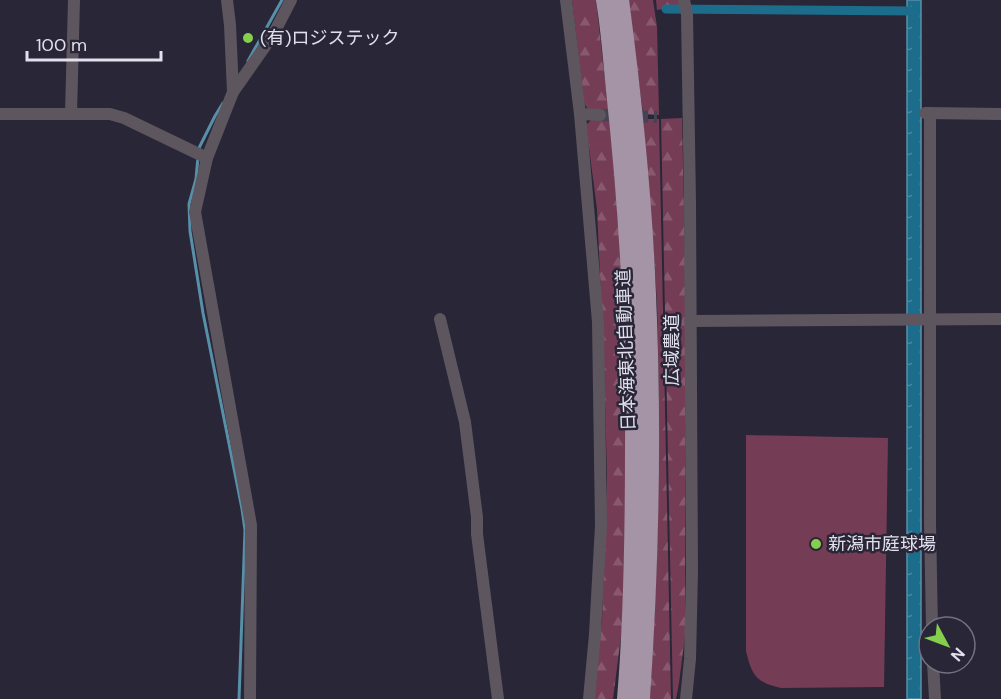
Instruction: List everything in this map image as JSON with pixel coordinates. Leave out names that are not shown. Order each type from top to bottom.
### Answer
[{"type":"highway","name":"日本海東北自動車道","points":[[605,0],[620,137],[632,291],[634,496],[629,698]]},
{"type":"highway","name":"日本海東北自動車道","points":[[620,0],[636,136],[650,374],[648,561],[629,698]]},
{"type":"street","points":[[71,113],[74,0]]},
{"type":"street","points":[[227,0],[233,92]]},
{"type":"street","points":[[249,699],[251,525],[195,212],[207,158],[233,92],[273,34],[291,0]]},
{"type":"street","points":[[566,0],[580,114],[598,322],[601,513],[596,634],[590,699]]},
{"type":"street","name":"広域農道","points":[[684,0],[687,14],[692,572],[690,659],[686,699]]},
{"type":"street","points":[[932,615],[927,113],[1001,114]]},
{"type":"street","points":[[0,114],[110,114],[124,118],[207,158]]},
{"type":"street","points":[[580,114],[600,114]]},
{"type":"street","points":[[440,319],[465,422],[498,699]]},
{"type":"street","points":[[690,321],[1001,319]]},
{"type":"street","points":[[934,675],[935,699]]},
{"type":"green space","points":[[572,0],[596,0],[609,115],[594,113],[584,102]]},
{"type":"green space","points":[[628,0],[653,0],[657,27],[659,115],[643,114]]},
{"type":"green space","points":[[656,0],[681,0],[681,6],[657,10]]},
{"type":"green space","points":[[682,118],[686,304],[685,636],[676,699],[673,699],[661,119]]},
{"type":"green space","points":[[610,119],[627,329],[625,605],[613,699],[593,699],[602,621],[607,476],[597,209],[586,125],[591,120]]},
{"type":"green space","points":[[643,119],[659,119],[671,699],[650,699],[655,601],[659,403],[656,281]]},
{"type":"green space","name":"新潟市庭球場","points":[[746,435],[888,438],[884,687],[781,688],[766,683],[756,677],[753,672],[746,651]]},
{"type":"water","points":[[907,0],[921,0],[921,615],[917,615],[917,675],[921,675],[921,699],[907,699]]},
{"type":"waterway","points":[[248,61],[282,0]]},
{"type":"waterway","points":[[666,9],[914,11]]},
{"type":"waterway","points":[[198,150],[223,103]]},
{"type":"waterway","points":[[198,157],[196,179],[189,204],[190,231],[203,313],[245,530],[239,699]]},
{"type":"tunnel","points":[[600,115],[657,117]]},
{"type":"place","name":"(有)ロジステック","points":[[248,38]]},
{"type":"place","name":"新潟市庭球場","points":[[816,544]]}]
